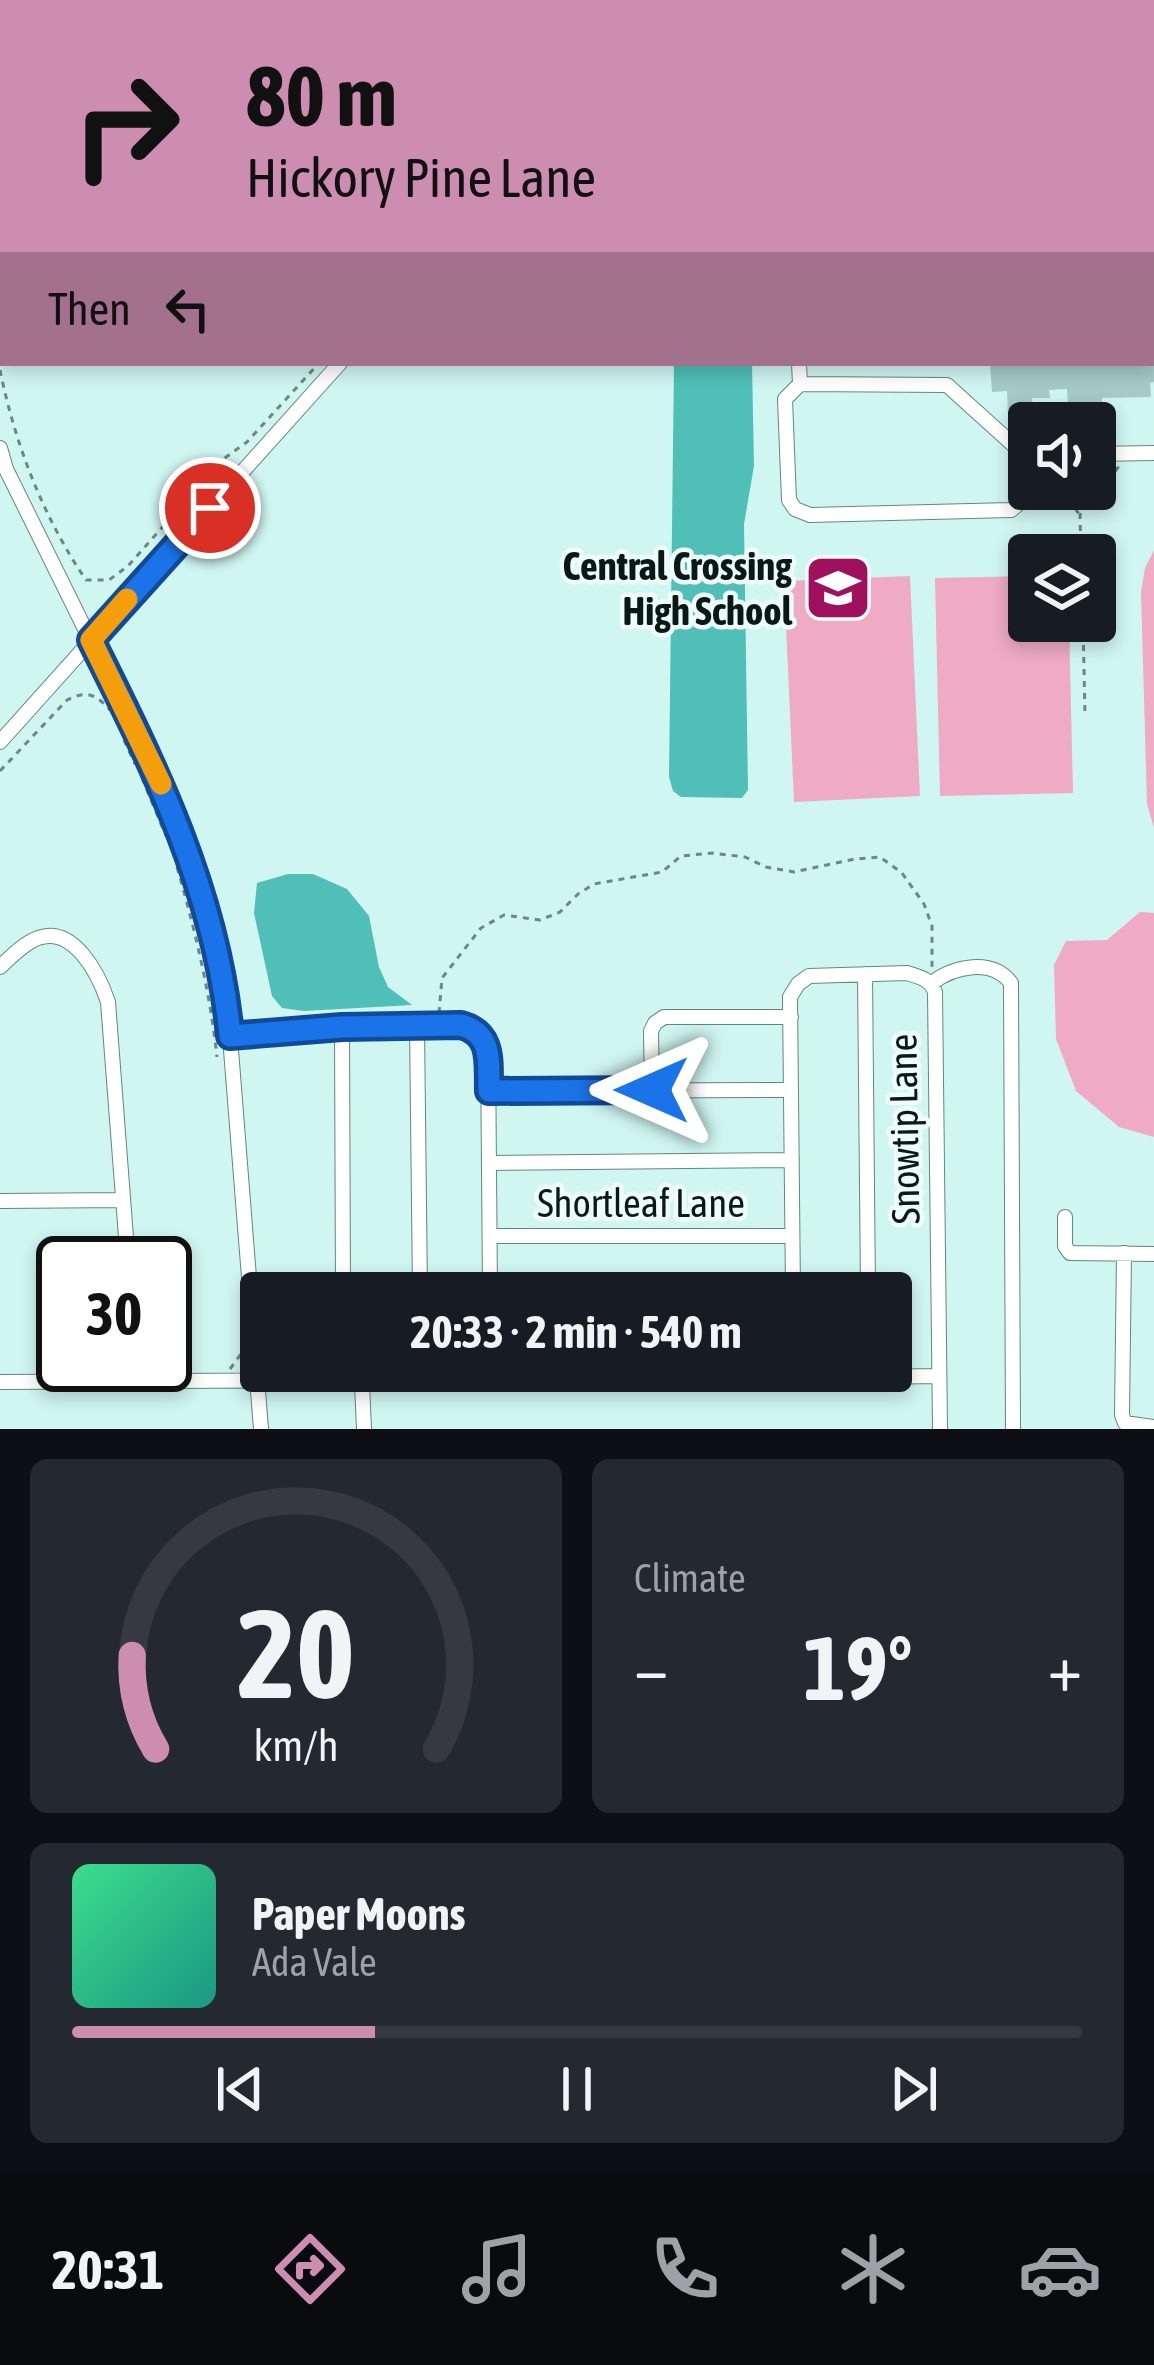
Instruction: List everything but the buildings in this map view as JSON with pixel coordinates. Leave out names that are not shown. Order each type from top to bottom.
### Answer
[{"type":"street","points":[[0,742],[337,366]]},
{"type":"street","points":[[799,366],[800,384]]},
{"type":"street","points":[[1008,440],[947,386],[800,384],[785,399],[789,500],[795,509],[810,515],[1011,510]]},
{"type":"street","points":[[0,448],[3,471],[166,795],[204,898],[230,1036],[249,1272]]},
{"type":"street","points":[[1116,454],[1154,453]]},
{"type":"street","points":[[0,967],[33,939],[63,938],[92,967],[109,1002],[126,1236]]},
{"type":"street","points":[[932,983],[958,969],[975,968],[994,969],[1011,983],[1013,1429]]},
{"type":"street","name":"Snowtip Lane","points":[[790,1017],[790,997],[809,976],[907,973],[932,983],[940,1429]]},
{"type":"street","points":[[865,974],[868,1272]]},
{"type":"street","points":[[652,1090],[651,1031],[664,1017],[790,1017],[793,1272]]},
{"type":"street","points":[[417,1025],[420,1272]]},
{"type":"street","points":[[230,1036],[342,1027],[461,1025],[483,1037],[488,1046],[490,1272]]},
{"type":"street","points":[[342,1027],[343,1272]]},
{"type":"street","points":[[489,1091],[791,1090]]},
{"type":"street","points":[[490,1163],[792,1160]]},
{"type":"street","points":[[0,1202],[123,1200]]},
{"type":"street","points":[[1065,1217],[1070,1253],[1154,1254]]},
{"type":"street","name":"Shortleaf Lane","points":[[490,1236],[792,1236]]},
{"type":"street","points":[[1124,1253],[1122,1415],[1125,1423],[1154,1426]]},
{"type":"street","points":[[912,1375],[939,1376]]},
{"type":"street","points":[[192,1377],[240,1380]]},
{"type":"street","points":[[0,1382],[36,1380]]},
{"type":"street","points":[[259,1392],[261,1429]]},
{"type":"street","points":[[362,1392],[364,1429]]},
{"type":"path","points":[[0,370],[27,466],[64,548],[86,580],[109,580],[128,566],[222,460],[247,442],[316,366]]},
{"type":"path","points":[[1080,515],[1121,464]]},
{"type":"path","points":[[1076,510],[1080,534]]},
{"type":"path","points":[[1083,642],[1085,716]]},
{"type":"path","points":[[0,771],[55,710],[77,695],[100,698],[117,722]]},
{"type":"path","points":[[122,736],[167,838]]},
{"type":"path","points":[[440,1025],[442,978],[481,928],[504,915],[540,920],[560,912],[594,884],[662,872],[681,856],[712,853],[794,872],[880,857],[902,873],[924,904],[932,926],[932,983]]},
{"type":"path","points":[[175,857],[204,972],[218,1062]]},
{"type":"path","points":[[230,1380],[230,1366],[240,1357]]},
{"type":"shaded area","points":[[1154,550],[1154,828],[1147,804],[1141,592]]},
{"type":"shaded area","points":[[910,576],[920,796],[794,802],[784,581]]},
{"type":"shaded area","points":[[1008,576],[1008,642],[1069,642],[1073,793],[940,796],[935,578]]},
{"type":"shaded area","points":[[1140,912],[1154,913],[1154,1137],[1119,1127],[1076,1091],[1056,1039],[1054,965],[1066,941],[1107,940]]},
{"type":"water","points":[[674,366],[752,366],[754,466],[744,524],[748,790],[742,798],[681,797],[673,791],[669,777]]},
{"type":"water","points":[[288,874],[313,874],[347,889],[369,916],[388,987],[412,1005],[282,1008],[272,996],[254,913],[257,883]]},
{"type":"slow traffic","points":[[127,599],[91,640],[161,784]]},
{"type":"place","name":"Central Crossing High School","points":[[838,588]]},
{"type":"route","points":[[210,508],[91,640],[166,795],[204,898],[230,1036],[342,1027],[461,1025],[474,1029],[488,1046],[489,1091],[652,1090]]}]
